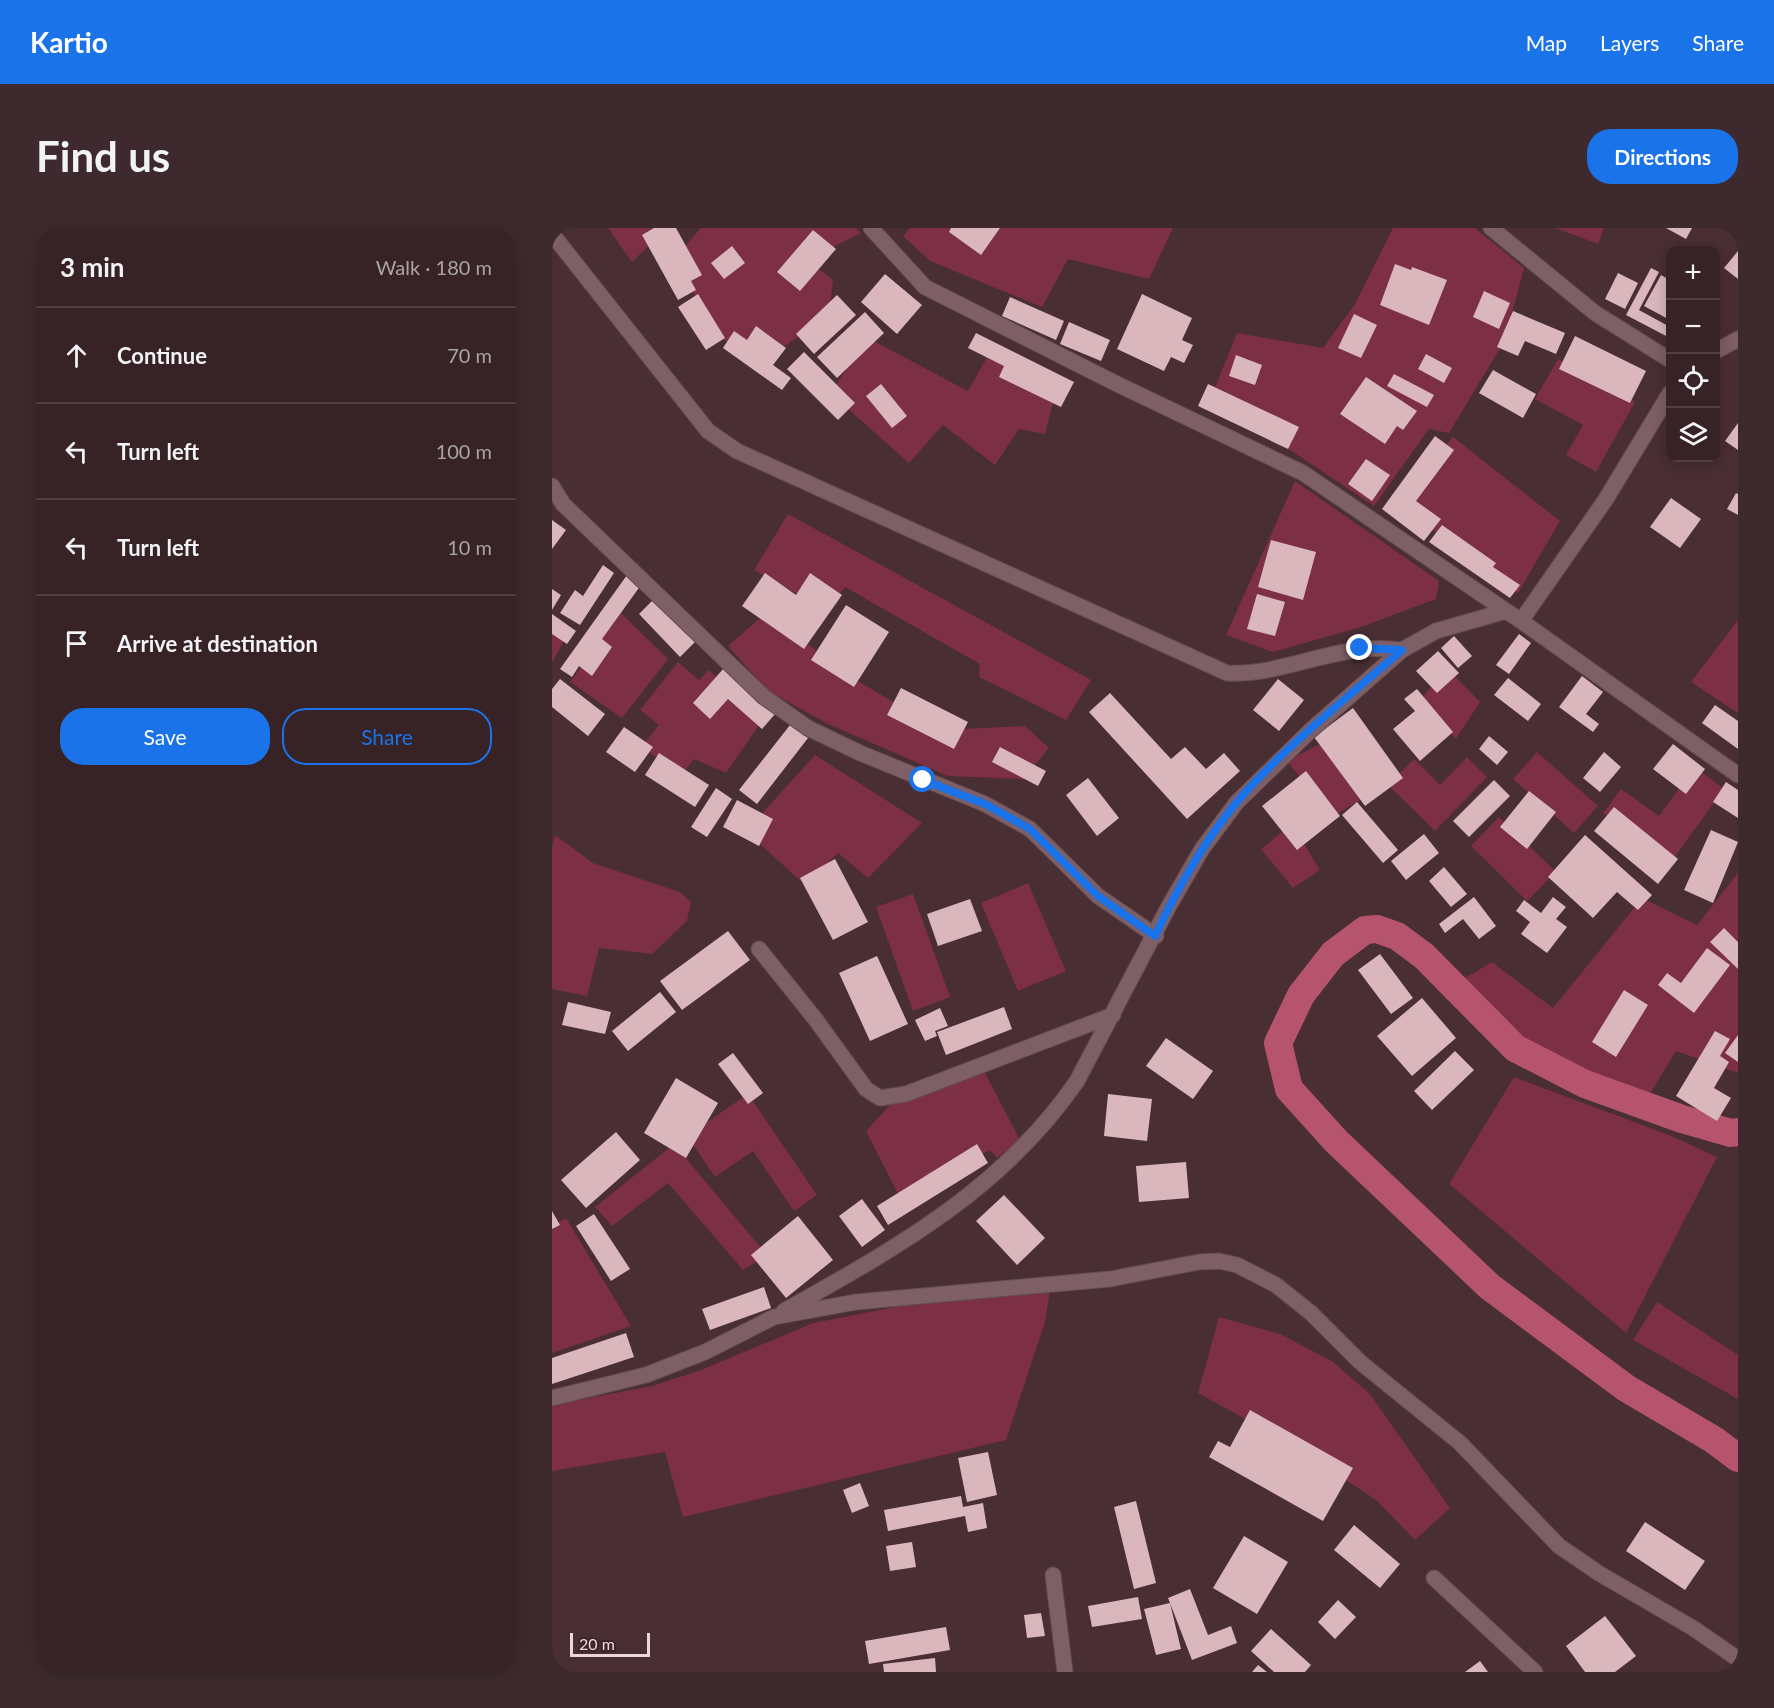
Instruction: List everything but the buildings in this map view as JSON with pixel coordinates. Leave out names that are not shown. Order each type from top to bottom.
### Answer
[{"type":"lane","points":[[871,228],[925,287],[1117,384],[1303,473],[1521,621],[1738,776]]},
{"type":"lane","points":[[1491,228],[1595,313],[1666,357]]},
{"type":"lane","points":[[552,234],[708,431],[737,451],[1227,673],[1247,674],[1360,648],[1402,650]]},
{"type":"lane","points":[[1720,349],[1738,339]]},
{"type":"lane","points":[[1521,621],[1606,498],[1666,401]]},
{"type":"lane","points":[[552,486],[563,504],[765,697],[808,728],[861,753],[985,804],[1030,829],[1098,896],[1155,936]]},
{"type":"lane","points":[[552,1398],[646,1375],[705,1352],[774,1317],[875,1260],[981,1187],[1021,1151],[1057,1111],[1077,1081],[1169,906],[1202,849],[1237,802],[1311,730],[1402,650],[1436,632],[1506,611]]},
{"type":"lane","points":[[759,949],[816,1020],[866,1089],[880,1098],[906,1094],[1113,1015]]},
{"type":"lane","points":[[774,1317],[856,1302],[1110,1279],[1199,1262],[1219,1261],[1237,1265],[1276,1285],[1311,1313],[1360,1362],[1460,1443],[1559,1546],[1600,1574],[1693,1628],[1738,1659]]},
{"type":"lane","points":[[1053,1575],[1065,1672]]},
{"type":"lane","points":[[1434,1578],[1534,1672]]},
{"type":"shaded area","points":[[608,228],[667,228],[632,262]]},
{"type":"shaded area","points":[[701,228],[856,228],[861,233],[807,260],[833,280],[829,316],[764,360],[714,335],[676,256]]},
{"type":"shaded area","points":[[910,228],[1173,228],[1149,279],[1068,259],[1042,307],[930,261],[903,236]]},
{"type":"shaded area","points":[[1393,228],[1475,228],[1524,268],[1505,340],[1449,433],[1429,429],[1374,506],[1211,397],[1237,333],[1323,348],[1355,304]]},
{"type":"shaded area","points":[[1556,228],[1604,228],[1598,244]]},
{"type":"shaded area","points":[[868,338],[968,391],[987,357],[1056,391],[1045,434],[1019,429],[995,465],[943,425],[909,463],[830,393]]},
{"type":"shaded area","points":[[1558,359],[1635,402],[1596,472],[1566,455],[1583,425],[1535,399]]},
{"type":"shaded area","points":[[1453,437],[1560,521],[1518,593],[1397,503]]},
{"type":"shaded area","points":[[1295,481],[1439,581],[1436,599],[1361,627],[1273,652],[1226,635]]},
{"type":"shaded area","points":[[788,514],[1091,680],[1066,720],[979,677],[980,664],[845,587],[826,610],[754,570]]},
{"type":"shaded area","points":[[767,612],[846,674],[941,730],[1025,726],[1049,748],[1024,779],[948,776],[828,724],[768,691],[728,646]]},
{"type":"shaded area","points":[[621,613],[668,659],[622,718],[570,682]]},
{"type":"shaded area","points":[[1738,620],[1738,713],[1691,682]]},
{"type":"shaded area","points":[[552,627],[566,637],[552,663]]},
{"type":"shaded area","points":[[678,662],[699,680],[709,670],[762,721],[726,773],[694,759],[680,777],[642,746],[659,725],[640,710]]},
{"type":"shaded area","points":[[1446,667],[1480,702],[1456,739],[1419,702]]},
{"type":"shaded area","points":[[1328,740],[1367,796],[1332,817],[1287,761]]},
{"type":"shaded area","points":[[1537,752],[1598,806],[1574,833],[1513,779]]},
{"type":"shaded area","points":[[815,755],[922,823],[868,878],[838,853],[805,885],[746,831]]},
{"type":"shaded area","points":[[1467,757],[1487,777],[1435,831],[1388,785],[1414,759],[1440,785]]},
{"type":"shaded area","points":[[1695,767],[1724,789],[1671,862],[1603,813],[1621,789],[1659,816]]},
{"type":"shaded area","points":[[1499,817],[1556,872],[1527,901],[1471,846]]},
{"type":"shaded area","points":[[1292,824],[1320,870],[1293,888],[1261,849]]},
{"type":"shaded area","points":[[555,835],[593,863],[680,892],[691,902],[687,921],[652,954],[599,948],[587,996],[552,989],[552,847]]},
{"type":"shaded area","points":[[1738,873],[1738,1073],[1676,1051],[1648,1097],[1589,1077],[1520,1042],[1460,981],[1492,962],[1553,1008],[1642,898],[1697,925]]},
{"type":"shaded area","points":[[1028,883],[1066,971],[1018,991],[981,903]]},
{"type":"shaded area","points":[[913,894],[950,997],[913,1011],[876,907]]},
{"type":"shaded area","points":[[984,1071],[1020,1140],[997,1158],[990,1150],[901,1200],[866,1131],[890,1105]]},
{"type":"shaded area","points":[[1514,1077],[1669,1135],[1717,1157],[1626,1333],[1449,1184]]},
{"type":"shaded area","points":[[748,1094],[817,1195],[794,1211],[753,1151],[715,1177],[687,1136]]},
{"type":"shaded area","points":[[674,1144],[767,1255],[743,1270],[668,1183],[612,1226],[595,1207]]},
{"type":"shaded area","points":[[566,1218],[631,1326],[552,1353],[552,1226]]},
{"type":"shaded area","points":[[1050,1290],[1045,1322],[1006,1440],[683,1517],[665,1452],[552,1471],[552,1405],[652,1386],[701,1370],[813,1323],[921,1302]]},
{"type":"shaded area","points":[[1657,1302],[1738,1355],[1738,1399],[1633,1340]]},
{"type":"shaded area","points":[[1219,1317],[1280,1334],[1332,1361],[1370,1394],[1450,1508],[1415,1540],[1376,1500],[1293,1445],[1198,1393]]},
{"type":"waterway","points":[[1738,1132],[1731,1133],[1682,1119],[1585,1084],[1515,1048],[1424,956],[1397,936],[1377,929],[1365,930],[1333,954],[1301,995],[1278,1043],[1289,1089],[1336,1141],[1490,1287],[1626,1388],[1714,1440],[1738,1458]]},
{"type":"route","points":[[923,780],[985,804],[1030,829],[1075,877],[1122,914],[1155,936],[1169,906],[1202,849],[1237,802],[1311,730],[1402,650],[1382,647],[1360,648]]}]
